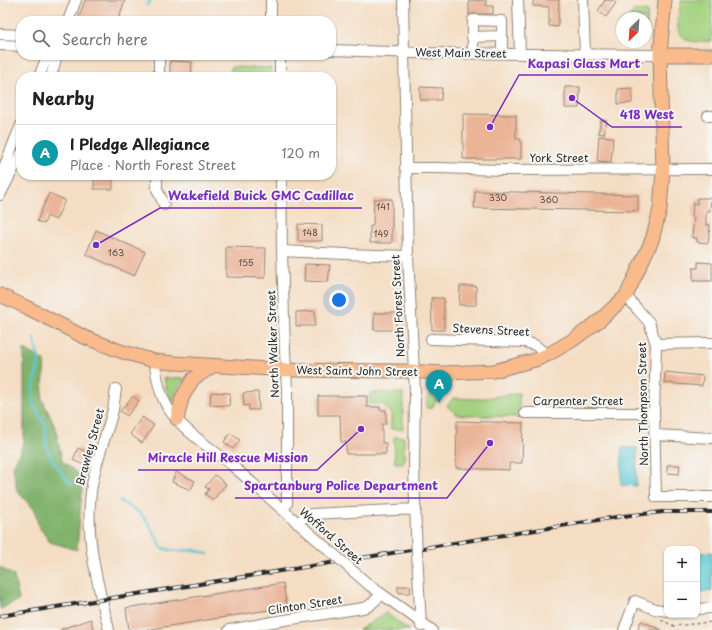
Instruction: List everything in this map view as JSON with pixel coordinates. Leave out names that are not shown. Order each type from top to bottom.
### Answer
[{"type":"main road","name":"West Saint John Street","points":[[0,295],[84,337],[120,351],[154,361],[286,370],[414,371],[444,373],[494,371],[535,360],[547,355],[573,340],[600,320],[626,296],[652,240],[660,209],[663,170],[660,56],[666,0]]},
{"type":"main road","name":"West Main Street","points":[[660,56],[712,55]]},
{"type":"main road","points":[[177,419],[182,398],[193,379],[213,366]]},
{"type":"street","points":[[70,16],[76,0]]},
{"type":"street","points":[[271,0],[271,16]]},
{"type":"street","name":"North Forest Street","points":[[403,0],[405,168],[414,371],[416,533],[421,626]]},
{"type":"street","points":[[518,0],[520,54]]},
{"type":"street","points":[[583,0],[585,55]]},
{"type":"street","points":[[473,52],[473,20],[502,21],[502,53]]},
{"type":"street","points":[[472,37],[520,30]]},
{"type":"street","points":[[0,34],[16,35]]},
{"type":"street","points":[[0,45],[16,46]]},
{"type":"street","name":"West Main Street","points":[[336,50],[660,56]]},
{"type":"street","points":[[41,72],[46,60]]},
{"type":"street","points":[[52,72],[56,60]]},
{"type":"street","points":[[159,60],[159,72]]},
{"type":"street","points":[[280,60],[280,72]]},
{"type":"street","points":[[0,177],[16,137]]},
{"type":"street","points":[[0,195],[16,164]]},
{"type":"street","name":"York Street","points":[[405,168],[502,170],[712,170]]},
{"type":"street","points":[[157,180],[157,189],[164,205]]},
{"type":"street","name":"North Walker Street","points":[[281,180],[286,370],[287,504],[283,510]]},
{"type":"street","points":[[282,251],[408,256]]},
{"type":"street","name":"North Thompson Street","points":[[626,296],[649,322],[656,344],[654,413],[656,497],[712,497]]},
{"type":"street","name":"Stevens Street","points":[[431,339],[525,342],[535,345],[547,355]]},
{"type":"street","points":[[656,344],[712,343]]},
{"type":"street","name":"Wofford Street","points":[[154,361],[157,381],[162,396],[167,407],[184,428],[229,463],[369,585],[421,626],[432,630]]},
{"type":"street","name":"Brawley Street","points":[[109,630],[92,556],[89,514],[94,473],[113,409],[116,389]]},
{"type":"street","name":"Carpenter Street","points":[[525,413],[654,413]]},
{"type":"street","points":[[655,435],[712,438]]},
{"type":"street","points":[[298,524],[303,518],[312,514],[416,509]]},
{"type":"street","name":"Clinton Street","points":[[228,630],[363,608],[369,606],[382,594]]},
{"type":"street","points":[[624,630],[635,601],[654,609],[664,611]]},
{"type":"street","points":[[700,609],[712,608]]},
{"type":"path","points":[[659,619],[674,626],[712,622]]},
{"type":"green space","points":[[682,0],[712,0],[712,41],[699,42],[687,40],[679,33],[679,10]]},
{"type":"green space","points":[[634,10],[648,12],[633,12]]},
{"type":"green space","points":[[231,67],[271,68],[271,72],[231,72]]},
{"type":"green space","points":[[24,349],[45,361],[42,399],[56,429],[62,461],[83,478],[77,550],[50,542],[39,527],[34,509],[17,491],[13,467],[24,442]]},
{"type":"green space","points":[[164,378],[184,378],[175,394],[173,403],[167,391]]},
{"type":"green space","points":[[370,393],[403,393],[403,429],[391,429],[391,412],[382,404],[370,404]]},
{"type":"green space","points":[[432,393],[443,394],[443,397],[436,400],[432,408],[426,408],[428,397]]},
{"type":"green space","points":[[519,393],[519,417],[458,415],[447,406],[453,398],[479,399]]},
{"type":"green space","points":[[394,437],[404,437],[404,463],[395,463]]},
{"type":"green space","points":[[0,567],[14,576],[19,600],[0,609]]},
{"type":"green space","points":[[386,613],[409,630],[359,630]]},
{"type":"water","points":[[622,448],[637,448],[636,486],[621,485]]},
{"type":"water","points":[[712,552],[712,591],[700,592],[700,553]]},
{"type":"building","points":[[85,0],[125,0],[119,16],[79,16]]},
{"type":"building","points":[[486,0],[486,6],[493,6],[493,14],[469,15],[469,1]]},
{"type":"building","points":[[533,0],[559,0],[558,27],[549,26],[549,7],[533,6]]},
{"type":"building","points":[[605,0],[613,0],[616,3],[606,17],[598,11]]},
{"type":"building","points":[[170,61],[192,62],[191,72],[170,72]]},
{"type":"building","points":[[420,87],[442,88],[441,100],[420,100]]},
{"type":"building","points":[[565,87],[580,87],[579,108],[565,108]]},
{"type":"building","points":[[632,88],[632,103],[618,104],[618,89]]},
{"type":"building","points":[[463,114],[516,115],[516,139],[521,139],[521,159],[463,159]]},
{"type":"building","points":[[601,120],[607,121],[604,134],[598,133]]},
{"type":"building","points":[[599,136],[613,137],[611,162],[597,161]]},
{"type":"building","points":[[94,180],[113,180],[113,189],[94,189]]},
{"type":"building","points":[[475,191],[638,195],[638,211],[474,208]]},
{"type":"building","points":[[49,193],[65,200],[56,220],[47,216],[44,224],[37,221]]},
{"type":"building","points":[[697,198],[711,198],[710,211],[706,211],[706,225],[710,225],[708,243],[697,242],[697,238],[692,238],[694,217],[692,217],[693,203],[697,204]]},
{"type":"building","points":[[374,199],[392,199],[392,243],[370,243],[370,226],[373,226]]},
{"type":"building","points":[[298,224],[322,225],[322,241],[298,241]]},
{"type":"building","points":[[96,230],[145,252],[134,276],[86,254]]},
{"type":"building","points":[[226,247],[266,248],[265,278],[226,277]]},
{"type":"building","points":[[698,262],[712,263],[712,281],[693,281],[693,268],[698,268]]},
{"type":"building","points":[[305,264],[330,265],[328,282],[304,281]]},
{"type":"building","points":[[460,286],[476,286],[476,305],[459,305]]},
{"type":"building","points":[[431,298],[444,298],[444,330],[432,330]]},
{"type":"building","points":[[315,311],[315,326],[296,326],[296,312]]},
{"type":"building","points":[[374,313],[396,313],[396,330],[374,330]]},
{"type":"building","points":[[665,372],[703,376],[702,386],[664,383]]},
{"type":"building","points":[[211,392],[230,393],[229,406],[210,405]]},
{"type":"building","points":[[258,392],[259,410],[249,410],[249,405],[244,406],[243,393]]},
{"type":"building","points":[[133,396],[139,401],[127,416],[120,411]]},
{"type":"building","points":[[318,396],[367,396],[367,407],[380,407],[380,410],[386,410],[386,424],[382,424],[382,443],[386,443],[386,454],[346,454],[346,442],[341,442],[340,415],[318,415]]},
{"type":"building","points":[[142,417],[154,425],[142,443],[130,434]]},
{"type":"building","points":[[457,421],[523,423],[522,463],[509,463],[509,470],[456,468]]},
{"type":"building","points":[[230,433],[240,440],[233,449],[224,442]]},
{"type":"building","points":[[78,448],[89,453],[84,465],[73,460]]},
{"type":"building","points":[[667,465],[680,465],[679,474],[667,473]]},
{"type":"building","points":[[176,472],[195,481],[191,490],[172,482]]},
{"type":"building","points":[[215,475],[226,484],[213,500],[205,494],[209,489],[205,487]]},
{"type":"building","points":[[283,583],[287,607],[145,630],[129,630],[126,608]]},
{"type":"building","points":[[398,586],[411,586],[410,593],[400,593],[398,591]]},
{"type":"building","points":[[91,619],[93,630],[61,630],[61,629]]},
{"type":"building","points":[[641,621],[662,630],[637,630]]},
{"type":"waterway","points":[[147,5],[151,0]]},
{"type":"waterway","points":[[34,338],[39,361],[33,391],[33,403],[46,426],[46,444],[53,462],[71,484]]},
{"type":"waterway","points":[[120,501],[140,513],[149,524],[162,548],[174,551],[194,550],[208,554]]},
{"type":"railway","points":[[0,616],[623,516],[663,512],[712,512]]},
{"type":"place","name":"418 West","points":[[572,98]]},
{"type":"place","name":"Kapasi Glass Mart","points":[[490,127]]},
{"type":"place","name":"Wakefield Buick GMC Cadillac","points":[[96,245]]},
{"type":"place","name":"I Pledge Allegiance","points":[[439,403]]},
{"type":"place","name":"Miracle Hill Rescue Mission","points":[[361,429]]},
{"type":"place","name":"Spartanburg Police Department","points":[[490,443]]}]
